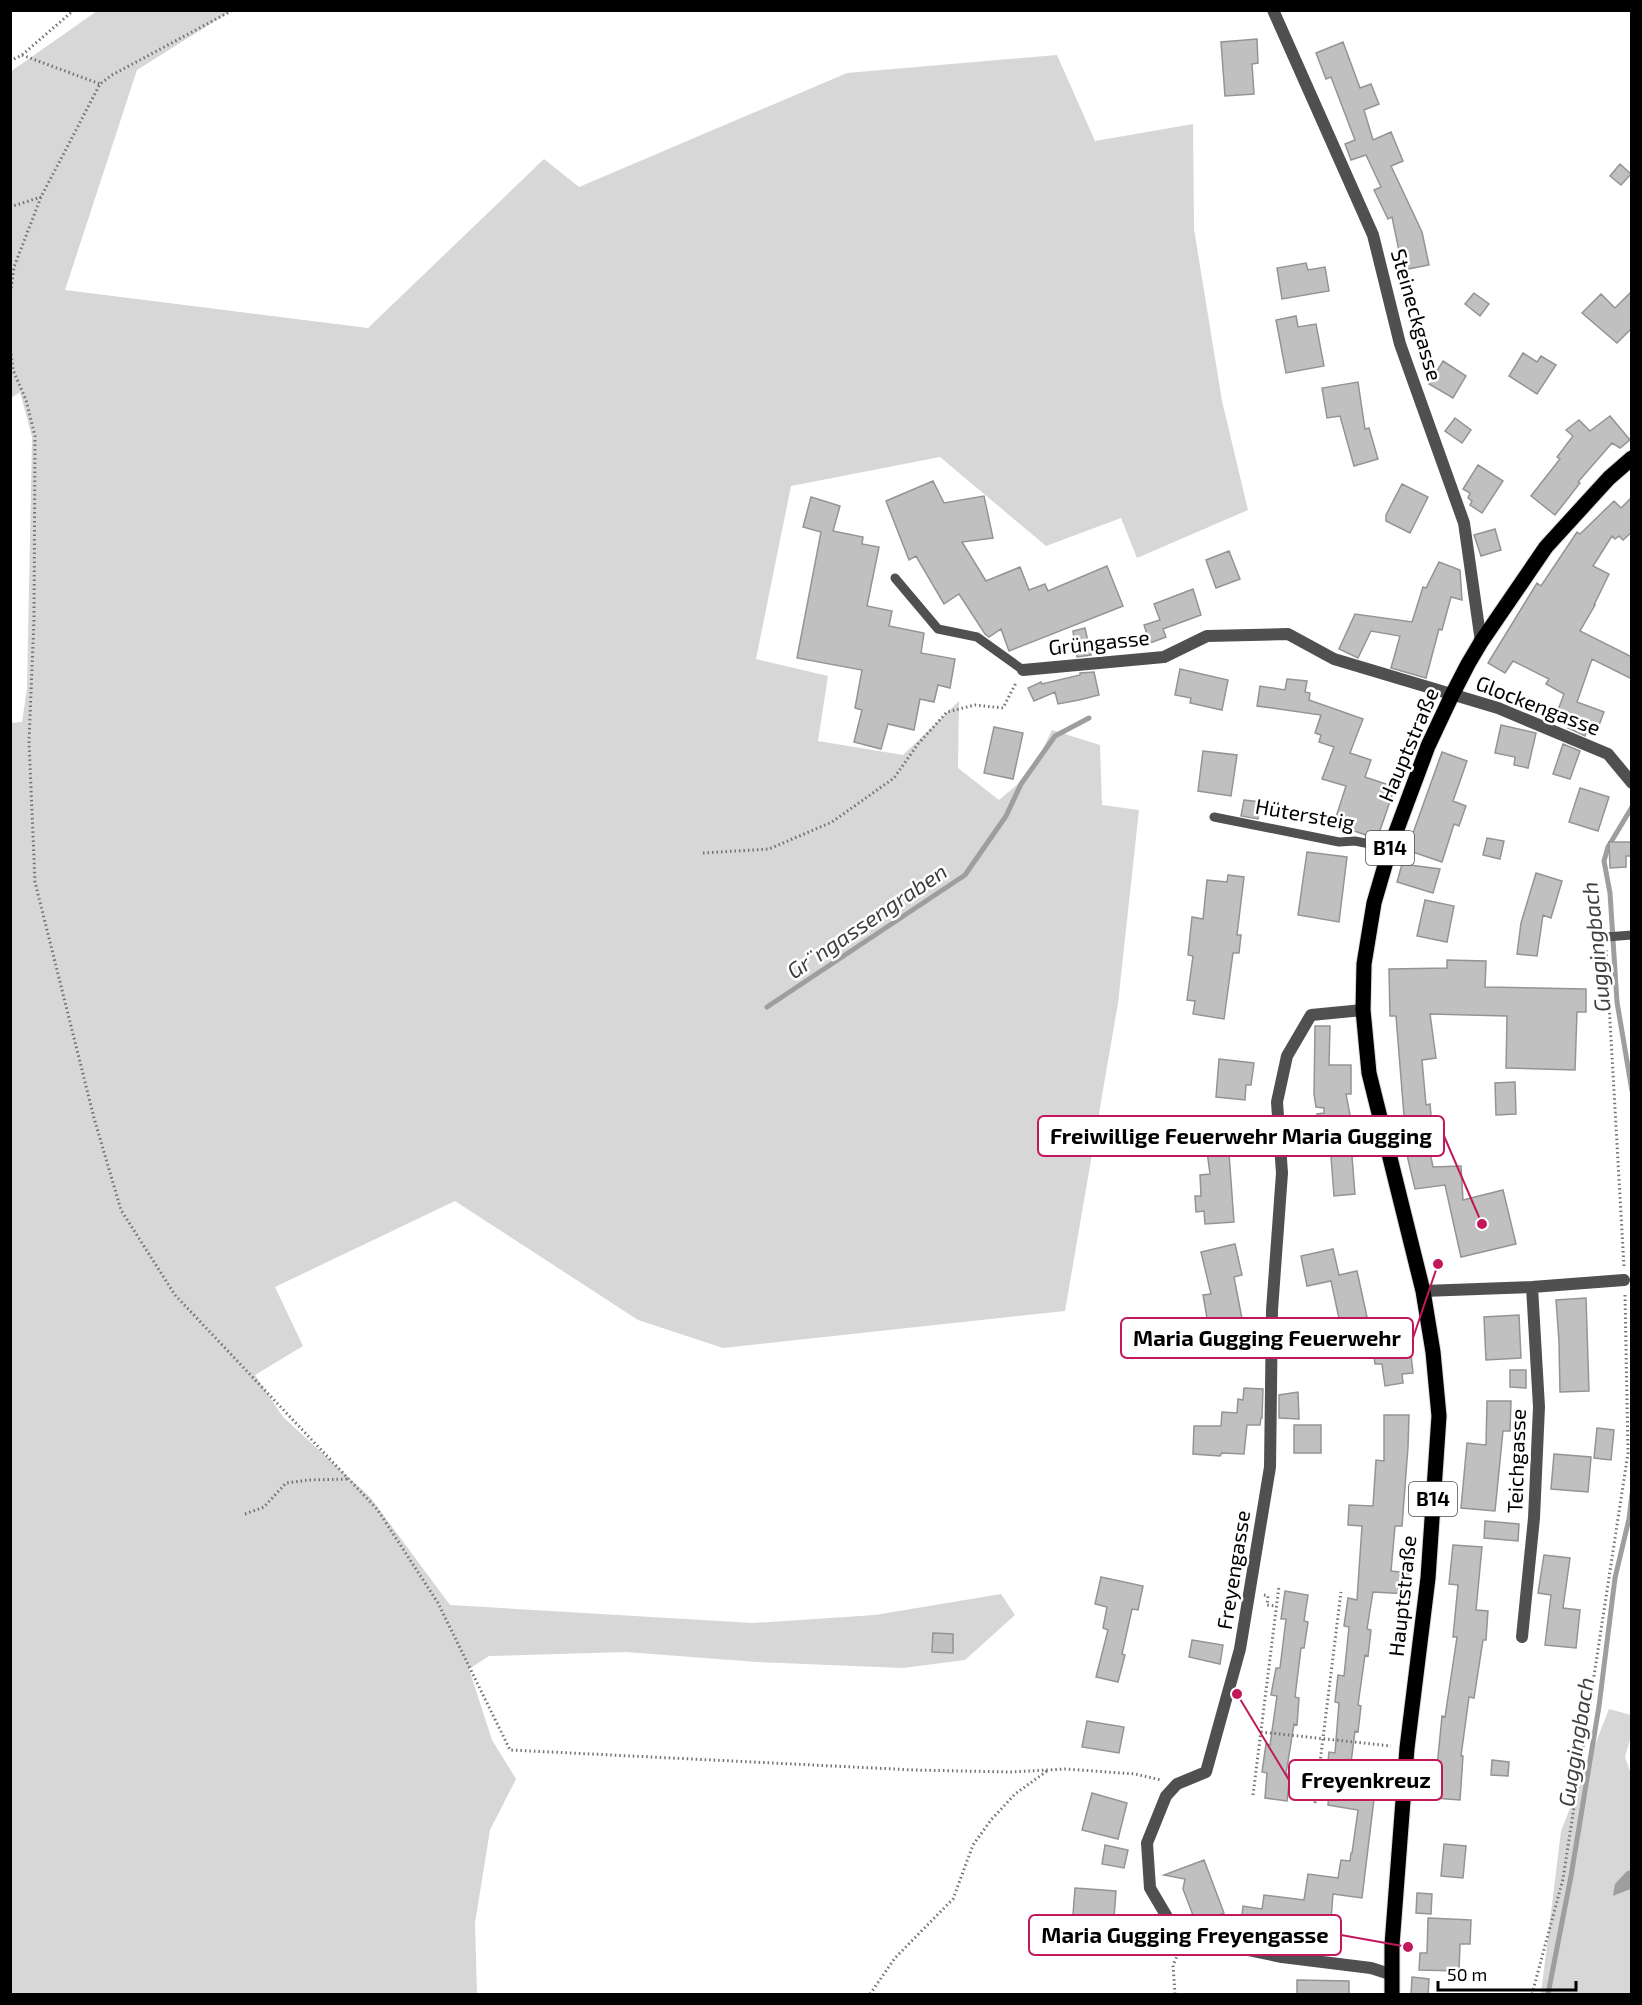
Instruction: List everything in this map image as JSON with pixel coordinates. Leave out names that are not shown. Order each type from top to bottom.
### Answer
[{"type":"main road","name":"Hauptstraße","points":[[1392,1995],[1392,1945],[1407,1748],[1428,1578],[1439,1416],[1433,1352],[1423,1291],[1369,1073],[1363,1010],[1364,964],[1374,903],[1390,848],[1428,746],[1452,695],[1481,642],[1546,547],[1609,478],[1632,458]]},
{"type":"street","name":"Steineckgasse","points":[[1273,10],[1373,235],[1400,344],[1464,523],[1481,642]]},
{"type":"street","name":"Grüngasse","points":[[1023,670],[1164,657],[1207,636],[1288,634],[1334,658],[1452,695]]},
{"type":"street","name":"Glockengasse","points":[[1452,695],[1498,708],[1608,754],[1632,783]]},
{"type":"street","name":"Freyengasse","points":[[1177,1784],[1206,1772],[1240,1649],[1262,1524],[1270,1467],[1272,1310],[1282,1173],[1277,1102],[1287,1056],[1311,1016],[1363,1010]]},
{"type":"street","points":[[1423,1291],[1532,1287],[1628,1280]]},
{"type":"street","name":"Teichgasse","points":[[1522,1637],[1534,1518],[1539,1407],[1532,1287]]},
{"type":"street","points":[[1177,1784],[1166,1796],[1147,1843],[1150,1888],[1170,1922],[1185,1937],[1282,1957],[1371,1968],[1392,1975]]},
{"type":"lane","points":[[896,578],[938,629],[977,637],[1023,670]]},
{"type":"lane","name":"Hütersteig","points":[[1214,817],[1339,842],[1355,842],[1390,848]]},
{"type":"lane","points":[[1607,937],[1632,935]]},
{"type":"path","points":[[10,61],[22,55],[74,10]]},
{"type":"path","points":[[10,297],[14,267],[41,197],[100,84],[112,75],[233,10]]},
{"type":"path","points":[[22,55],[100,84]]},
{"type":"path","points":[[10,207],[41,197]]},
{"type":"path","points":[[10,345],[12,371],[26,400],[35,436],[34,619],[29,741],[35,882],[94,1118],[121,1210],[176,1295],[377,1509],[438,1603],[510,1750],[914,1770],[1012,1772],[1066,1769],[1135,1774],[1177,1784]]},
{"type":"path","points":[[703,853],[769,849],[832,822],[894,778],[918,744],[947,712],[975,705],[1003,708],[1023,670]]},
{"type":"path","points":[[1532,1995],[1563,1879],[1628,1453],[1628,1280],[1607,937]]},
{"type":"path","points":[[245,1514],[264,1507],[286,1484],[309,1480],[349,1479]]},
{"type":"path","points":[[1253,1795],[1279,1586]]},
{"type":"path","points":[[1315,1803],[1341,1592]]},
{"type":"path","points":[[1261,1732],[1407,1748]]},
{"type":"path","points":[[870,1995],[896,1958],[953,1899],[973,1845],[991,1820],[1014,1794],[1048,1770]]},
{"type":"path","points":[[1175,1995],[1173,1965],[1185,1937]]},
{"type":"shaded area","points":[[97,11],[231,11],[137,70],[65,290],[368,328],[544,159],[579,187],[847,73],[1057,55],[1095,141],[1193,124],[1194,229],[1222,401],[1248,510],[1137,558],[1121,518],[1046,546],[940,457],[791,486],[756,659],[828,676],[818,741],[903,755],[959,701],[958,768],[999,800],[1032,772],[1052,730],[1100,745],[1102,805],[1139,810],[1118,1003],[1065,1311],[723,1348],[638,1320],[455,1201],[275,1287],[303,1346],[255,1375],[283,1417],[370,1497],[450,1605],[753,1623],[875,1615],[1001,1594],[1015,1615],[965,1660],[903,1668],[757,1662],[626,1652],[489,1656],[469,1669],[492,1740],[516,1779],[490,1830],[475,1923],[477,1994],[11,1994],[10,723],[22,722],[27,689],[32,437],[20,392],[11,398],[10,72]]},
{"type":"shaded area","points":[[1609,1709],[1631,1715],[1631,1736],[1625,1757],[1631,1774],[1631,1870],[1627,1871],[1613,1896],[1631,1889],[1631,1994],[1541,1994],[1561,1831]]},
{"type":"shaded area","points":[[1631,1870],[1631,1889],[1613,1896],[1615,1884],[1627,1871]]},
{"type":"building","points":[[1257,39],[1258,63],[1252,64],[1254,94],[1225,96],[1221,42]]},
{"type":"building","points":[[1343,42],[1360,88],[1371,84],[1379,104],[1364,110],[1373,140],[1391,132],[1403,161],[1391,166],[1422,232],[1429,265],[1403,270],[1392,217],[1388,219],[1374,190],[1381,187],[1366,155],[1351,160],[1345,144],[1355,140],[1331,77],[1326,79],[1316,53]]},
{"type":"building","points":[[1620,164],[1631,174],[1621,185],[1610,176]]},
{"type":"building","points":[[1306,263],[1308,270],[1325,267],[1329,291],[1282,299],[1277,268]]},
{"type":"building","points":[[1632,291],[1632,328],[1617,343],[1582,313],[1601,294],[1615,308]]},
{"type":"building","points":[[1474,293],[1489,304],[1480,316],[1465,304]]},
{"type":"building","points":[[1296,316],[1298,327],[1316,324],[1324,366],[1286,373],[1276,320]]},
{"type":"building","points":[[1523,353],[1537,362],[1541,356],[1556,365],[1537,394],[1509,376]]},
{"type":"building","points":[[1443,361],[1466,376],[1453,398],[1429,384]]},
{"type":"building","points":[[1358,382],[1365,429],[1369,428],[1378,459],[1354,466],[1340,416],[1327,418],[1322,388]]},
{"type":"building","points":[[1610,416],[1630,440],[1620,448],[1612,443],[1578,482],[1580,483],[1555,515],[1531,496],[1560,459],[1557,457],[1573,436],[1566,430],[1579,420],[1590,431]]},
{"type":"building","points":[[1455,418],[1471,430],[1462,443],[1445,431]]},
{"type":"building","points":[[1478,465],[1503,481],[1482,513],[1470,505],[1472,501],[1468,498],[1470,493],[1463,489]]},
{"type":"building","points":[[933,481],[944,503],[984,496],[993,538],[962,542],[986,581],[1020,567],[1029,590],[1045,584],[1048,591],[1107,566],[1123,606],[1009,651],[1001,629],[989,637],[985,634],[959,594],[944,604],[916,556],[909,560],[886,501]]},
{"type":"building","points":[[1402,484],[1428,497],[1410,533],[1386,521],[1386,515]]},
{"type":"building","points":[[811,497],[840,506],[833,531],[863,537],[862,544],[879,547],[867,606],[892,611],[889,626],[924,633],[921,653],[955,659],[950,688],[938,685],[934,702],[920,699],[914,730],[888,724],[881,749],[854,742],[862,710],[855,708],[862,670],[797,658],[821,532],[803,527]]},
{"type":"building","points":[[1632,497],[1632,532],[1623,540],[1619,536],[1615,539],[1612,536],[1593,566],[1609,574],[1580,631],[1632,657],[1632,679],[1592,659],[1577,702],[1604,712],[1596,733],[1587,730],[1585,736],[1568,728],[1570,724],[1555,718],[1564,694],[1546,684],[1549,679],[1513,661],[1505,673],[1488,663],[1537,583],[1541,586],[1577,532],[1580,534],[1614,501],[1621,508]]},
{"type":"building","points":[[1495,529],[1501,550],[1481,556],[1474,535]]},
{"type":"building","points":[[1229,551],[1240,579],[1216,588],[1206,560]]},
{"type":"building","points":[[1439,562],[1460,570],[1462,600],[1451,597],[1442,630],[1439,629],[1426,678],[1391,668],[1400,636],[1371,631],[1358,658],[1339,649],[1355,614],[1412,622],[1423,587],[1426,588]]},
{"type":"building","points":[[1193,589],[1201,615],[1163,629],[1166,637],[1150,643],[1144,625],[1160,620],[1154,604]]},
{"type":"building","points":[[1085,628],[1091,655],[1077,657],[1073,631]]},
{"type":"building","points":[[1180,669],[1228,680],[1222,710],[1190,703],[1191,698],[1175,695]]},
{"type":"building","points":[[1094,672],[1099,695],[1079,700],[1058,704],[1055,692],[1034,701],[1028,688],[1041,682],[1042,684],[1080,675],[1080,673]]},
{"type":"building","points":[[1287,679],[1307,681],[1305,692],[1310,693],[1309,700],[1363,719],[1350,753],[1371,760],[1365,777],[1395,787],[1377,839],[1343,827],[1345,820],[1336,817],[1346,786],[1322,779],[1334,747],[1319,742],[1321,735],[1315,733],[1321,715],[1257,706],[1260,686],[1285,690]]},
{"type":"building","points":[[1501,725],[1536,733],[1528,768],[1514,765],[1515,757],[1495,753]]},
{"type":"building","points":[[994,727],[1023,733],[1013,779],[984,773]]},
{"type":"building","points":[[1563,744],[1580,751],[1570,779],[1553,774]]},
{"type":"building","points":[[1203,751],[1237,755],[1231,796],[1198,791]]},
{"type":"building","points":[[1442,752],[1467,761],[1453,801],[1466,806],[1459,826],[1454,824],[1442,862],[1407,850]]},
{"type":"building","points":[[1580,788],[1609,797],[1598,831],[1569,822]]},
{"type":"building","points":[[1244,800],[1261,802],[1258,819],[1241,816]]},
{"type":"building","points":[[1487,838],[1504,841],[1500,859],[1483,855]]},
{"type":"building","points":[[1609,842],[1632,842],[1632,856],[1626,856],[1626,867],[1610,868]]},
{"type":"building","points":[[1307,852],[1347,857],[1339,922],[1298,915]]},
{"type":"building","points":[[1402,864],[1440,869],[1433,893],[1397,882]]},
{"type":"building","points":[[1536,873],[1562,881],[1551,918],[1543,915],[1537,956],[1517,954],[1521,923]]},
{"type":"building","points":[[1228,875],[1244,877],[1237,935],[1241,935],[1239,953],[1233,953],[1224,1019],[1193,1014],[1195,1001],[1187,1000],[1193,956],[1188,955],[1192,917],[1203,919],[1207,880],[1227,882]]},
{"type":"building","points":[[1425,900],[1454,906],[1447,942],[1417,936]]},
{"type":"building","points":[[1447,960],[1486,961],[1485,987],[1586,989],[1586,1012],[1577,1012],[1575,1070],[1506,1068],[1507,1016],[1430,1014],[1436,1058],[1422,1060],[1426,1105],[1430,1104],[1432,1126],[1425,1127],[1433,1167],[1461,1166],[1463,1200],[1503,1190],[1516,1244],[1461,1257],[1445,1185],[1415,1189],[1398,1117],[1404,1116],[1396,1016],[1390,1016],[1389,969],[1447,968]]},
{"type":"building","points":[[1315,1026],[1330,1026],[1329,1065],[1351,1065],[1351,1094],[1346,1094],[1353,1131],[1357,1130],[1362,1154],[1352,1157],[1355,1194],[1334,1196],[1329,1130],[1319,1132],[1317,1114],[1324,1113],[1324,1108],[1316,1107],[1314,1094]]},
{"type":"building","points":[[1219,1059],[1254,1063],[1251,1085],[1246,1085],[1245,1100],[1216,1097]]},
{"type":"building","points":[[1515,1082],[1516,1114],[1496,1115],[1495,1083]]},
{"type":"building","points":[[1227,1126],[1234,1222],[1205,1224],[1204,1211],[1196,1212],[1195,1196],[1201,1196],[1200,1175],[1210,1174],[1204,1129]]},
{"type":"building","points":[[1235,1244],[1242,1275],[1234,1277],[1243,1324],[1209,1330],[1203,1295],[1211,1294],[1201,1252]]},
{"type":"building","points":[[1333,1249],[1339,1275],[1357,1271],[1367,1317],[1340,1323],[1331,1281],[1307,1286],[1301,1256]]},
{"type":"building","points":[[1586,1298],[1589,1391],[1560,1392],[1556,1300]]},
{"type":"building","points":[[1519,1315],[1521,1358],[1486,1360],[1484,1317]]},
{"type":"building","points":[[1409,1336],[1413,1373],[1402,1374],[1403,1383],[1385,1386],[1382,1364],[1375,1364],[1372,1340]]},
{"type":"building","points":[[1510,1370],[1526,1370],[1526,1388],[1510,1387]]},
{"type":"building","points":[[1244,1388],[1263,1389],[1260,1425],[1247,1425],[1244,1454],[1222,1453],[1220,1456],[1193,1454],[1194,1426],[1221,1426],[1222,1412],[1237,1413],[1238,1399],[1243,1400]]},
{"type":"building","points":[[1298,1392],[1299,1419],[1279,1418],[1279,1395]]},
{"type":"building","points":[[1487,1401],[1511,1401],[1510,1431],[1503,1431],[1495,1511],[1461,1508],[1467,1443],[1486,1445]]},
{"type":"building","points":[[1384,1415],[1409,1415],[1402,1526],[1395,1526],[1391,1571],[1409,1573],[1408,1594],[1373,1592],[1367,1629],[1371,1630],[1368,1656],[1365,1655],[1358,1705],[1361,1706],[1358,1732],[1355,1731],[1351,1763],[1378,1766],[1362,1898],[1333,1894],[1329,1945],[1240,1933],[1243,1906],[1262,1909],[1264,1895],[1304,1900],[1308,1874],[1338,1878],[1341,1860],[1350,1861],[1358,1810],[1328,1805],[1330,1780],[1326,1780],[1329,1752],[1335,1753],[1339,1703],[1335,1702],[1338,1675],[1344,1676],[1349,1627],[1344,1626],[1348,1598],[1357,1600],[1362,1526],[1348,1525],[1349,1505],[1373,1506],[1376,1460],[1384,1461]]},
{"type":"building","points":[[1294,1425],[1321,1425],[1321,1453],[1294,1453]]},
{"type":"building","points":[[1597,1428],[1614,1430],[1611,1460],[1594,1458]]},
{"type":"building","points":[[1554,1454],[1591,1457],[1588,1492],[1551,1489]]},
{"type":"building","points":[[1485,1521],[1519,1524],[1518,1541],[1484,1538]]},
{"type":"building","points":[[1453,1545],[1482,1547],[1476,1610],[1488,1611],[1486,1640],[1483,1640],[1474,1698],[1469,1697],[1461,1756],[1463,1756],[1460,1800],[1434,1798],[1442,1716],[1445,1717],[1457,1637],[1453,1637],[1458,1585],[1449,1584]]},
{"type":"building","points":[[1544,1555],[1570,1558],[1563,1608],[1580,1610],[1576,1648],[1545,1645],[1551,1595],[1538,1593]]},
{"type":"building","points":[[1101,1577],[1143,1586],[1138,1610],[1132,1609],[1118,1682],[1096,1677],[1108,1630],[1103,1628],[1107,1607],[1095,1604]]},
{"type":"building","points":[[1285,1591],[1308,1595],[1304,1621],[1308,1622],[1304,1648],[1301,1648],[1295,1697],[1299,1698],[1297,1725],[1294,1724],[1286,1774],[1290,1774],[1287,1801],[1265,1798],[1267,1773],[1262,1772],[1266,1744],[1270,1745],[1277,1696],[1271,1695],[1276,1668],[1280,1668],[1286,1619],[1281,1619]]},
{"type":"building","points":[[933,1633],[953,1634],[953,1653],[932,1652]]},
{"type":"building","points":[[1192,1640],[1223,1645],[1220,1664],[1189,1657]]},
{"type":"building","points":[[1087,1721],[1124,1727],[1119,1753],[1082,1747]]},
{"type":"building","points":[[1492,1760],[1509,1762],[1508,1776],[1491,1775]]},
{"type":"building","points":[[1092,1793],[1127,1803],[1118,1839],[1082,1830]]},
{"type":"building","points":[[1444,1844],[1466,1846],[1463,1878],[1441,1876]]},
{"type":"building","points":[[1105,1845],[1128,1850],[1124,1868],[1102,1864]]},
{"type":"building","points":[[1204,1860],[1224,1913],[1196,1923],[1183,1889],[1185,1879],[1164,1875]]},
{"type":"building","points":[[1075,1888],[1116,1891],[1113,1931],[1072,1928]]},
{"type":"building","points":[[1417,1893],[1432,1894],[1431,1914],[1416,1913]]},
{"type":"building","points":[[1428,1918],[1471,1920],[1470,1944],[1460,1944],[1459,1971],[1419,1970],[1420,1953],[1427,1953]]},
{"type":"building","points":[[1412,1977],[1429,1979],[1428,1995],[1411,1995]]},
{"type":"building","points":[[1297,1980],[1349,1981],[1349,1995],[1297,1995]]},
{"type":"waterway","name":"Gr¨ngassengraben","points":[[767,1007],[965,875],[1006,816],[1021,784],[1055,736],[1089,718]]},
{"type":"waterway","name":"Guggingbach","points":[[1632,807],[1608,847],[1604,861],[1610,893],[1617,1002],[1632,1091]]},
{"type":"waterway","name":"Guggingbach","points":[[1548,1994],[1571,1876],[1599,1706],[1615,1578],[1629,1519],[1632,1494]]},
{"type":"place","name":"Freiwillige Feuerwehr Maria Gugging","points":[[1482,1224]]},
{"type":"place","name":"Maria Gugging Feuerwehr","points":[[1438,1264]]},
{"type":"place","name":"Freyenkreuz","points":[[1237,1694]]},
{"type":"place","name":"Maria Gugging Freyengasse","points":[[1408,1947]]}]
